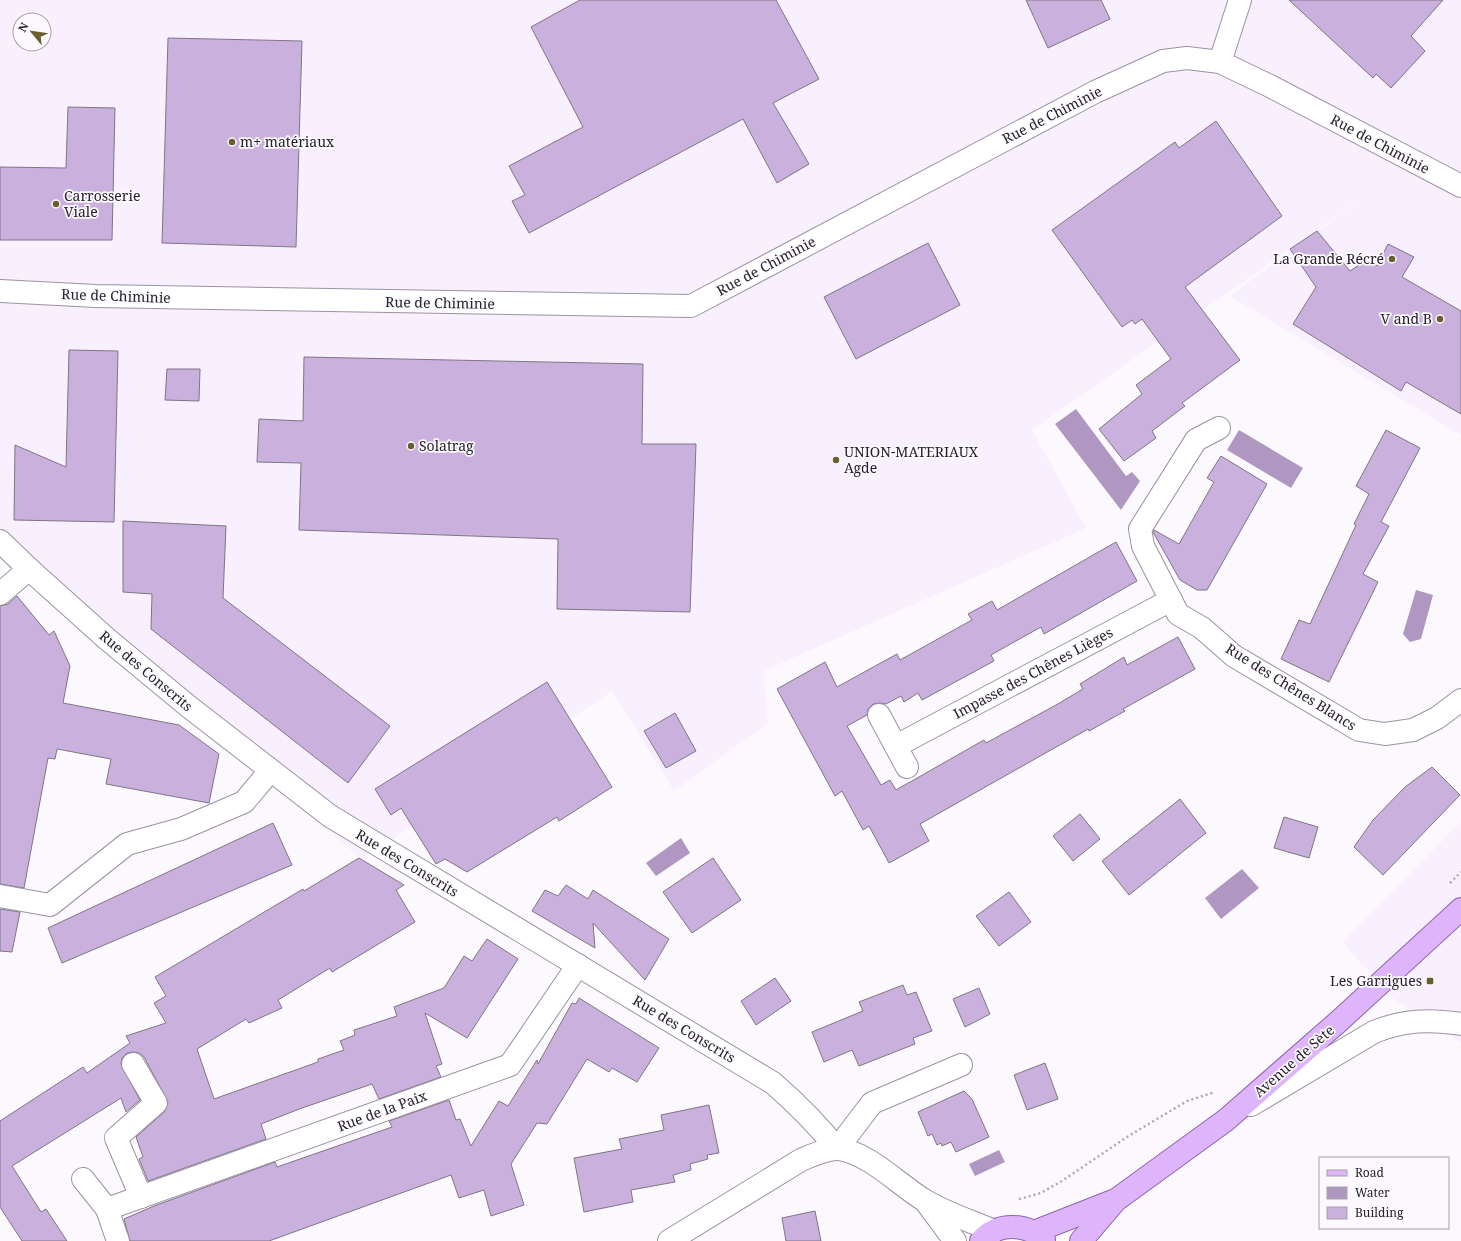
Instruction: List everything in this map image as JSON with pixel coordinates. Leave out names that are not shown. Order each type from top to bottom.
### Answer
[{"type":"main road","name":"Avenue de Sète","points":[[1039,1236],[1116,1200],[1226,1120],[1338,1022],[1461,909]]},
{"type":"main road","name":"Avenue de Sète","points":[[1081,1241],[1116,1200]]},
{"type":"main road","points":[[988,1236],[1007,1227],[1020,1227],[1039,1236]]},
{"type":"street","points":[[1220,62],[1240,0]]},
{"type":"street","name":"Rue de Chiminie","points":[[0,291],[103,296],[691,306],[1095,92],[1163,61],[1187,58],[1220,62],[1270,86],[1461,186]]},
{"type":"street","name":"Rue des Chênes Blancs","points":[[1219,428],[1196,440],[1140,528],[1143,546],[1178,614],[1202,628],[1234,656],[1359,730],[1385,734],[1413,730],[1437,718],[1461,700]]},
{"type":"street","name":"Rue des Conscrits","points":[[0,541],[29,570],[112,644],[270,771],[349,828],[773,1083],[793,1100],[820,1128],[837,1149]]},
{"type":"street","points":[[0,594],[29,570]]},
{"type":"street","name":"Impasse des Chênes Lièges","points":[[896,746],[1171,600]]},
{"type":"street","points":[[878,715],[907,767]]},
{"type":"street","points":[[0,896],[50,905],[127,844],[181,830],[244,802],[270,771]]},
{"type":"street","name":"Rue de la Paix","points":[[107,1210],[510,1065],[578,965]]},
{"type":"street","points":[[1226,1120],[1374,1032],[1392,1024],[1411,1021],[1437,1020],[1461,1024]]},
{"type":"street","points":[[133,1064],[156,1103],[116,1138],[141,1197]]},
{"type":"street","points":[[837,1149],[872,1103],[962,1066]]},
{"type":"street","points":[[669,1241],[801,1160],[824,1151],[837,1149],[850,1152],[873,1164],[925,1201],[988,1236]]},
{"type":"street","points":[[83,1178],[107,1210],[118,1241]]},
{"type":"street","points":[[925,1201],[955,1241]]},
{"type":"path","points":[[1445,888],[1461,872]]},
{"type":"path","points":[[1018,1200],[1041,1193],[1062,1182],[1127,1137],[1188,1101],[1222,1091]]},
{"type":"shaded area","points":[[0,0],[1461,0],[1461,435],[1230,296],[1372,191],[1032,430],[1086,528],[763,671],[768,723],[674,791],[612,691],[362,859],[14,569],[0,553]]},
{"type":"shaded area","points":[[1461,822],[1461,1043],[1390,996],[1343,942]]},
{"type":"water","points":[[1076,409],[1126,476],[1132,472],[1140,481],[1121,510],[1055,424]]},
{"type":"water","points":[[1239,430],[1303,468],[1291,488],[1227,450]]},
{"type":"water","points":[[1416,590],[1433,595],[1421,639],[1410,642],[1403,634]]},
{"type":"water","points":[[681,838],[690,853],[656,876],[646,863]]},
{"type":"water","points":[[1242,869],[1259,888],[1221,919],[1205,898]]},
{"type":"water","points":[[999,1150],[1005,1162],[975,1176],[969,1164]]},
{"type":"building","points":[[580,0],[776,0],[819,79],[773,103],[809,164],[777,183],[743,119],[529,233],[512,201],[525,195],[509,166],[583,127],[531,27]]},
{"type":"building","points":[[1026,0],[1101,0],[1110,19],[1048,48]]},
{"type":"building","points":[[1289,0],[1443,0],[1411,36],[1425,51],[1391,88],[1376,74],[1373,78]]},
{"type":"building","name":"m+ matériaux","points":[[168,38],[302,41],[296,247],[162,243]]},
{"type":"building","name":"Carrosserie Viale","points":[[68,107],[115,108],[112,240],[0,240],[0,167],[66,168]]},
{"type":"building","points":[[1216,121],[1282,216],[1185,287],[1240,360],[1182,403],[1185,406],[1152,431],[1156,438],[1124,461],[1099,429],[1142,394],[1136,385],[1171,359],[1142,319],[1135,324],[1132,320],[1122,327],[1052,230],[1175,142],[1179,148]]},
{"type":"building","points":[[1317,231],[1350,271],[1365,261],[1377,266],[1388,244],[1414,257],[1402,277],[1461,311],[1461,414],[1406,382],[1401,391],[1293,324],[1316,287],[1290,249]]},
{"type":"building","points":[[928,243],[960,305],[856,359],[824,297]]},
{"type":"building","points":[[69,350],[118,351],[114,522],[14,520],[15,445],[66,467]]},
{"type":"building","points":[[304,357],[643,364],[642,444],[696,444],[690,612],[557,609],[558,539],[299,530],[301,463],[257,462],[259,419],[303,421]]},
{"type":"building","points":[[167,369],[200,369],[199,401],[165,400]]},
{"type":"building","points":[[1386,430],[1420,448],[1381,522],[1389,526],[1363,574],[1378,582],[1329,682],[1281,659],[1299,620],[1310,624],[1356,525],[1354,524],[1369,494],[1356,486]]},
{"type":"building","points":[[1221,456],[1267,484],[1207,590],[1197,590],[1180,580],[1153,532],[1154,530],[1179,544],[1214,482],[1207,478]]},
{"type":"building","points":[[123,521],[226,526],[223,598],[390,726],[348,783],[151,629],[152,594],[123,592]]},
{"type":"building","points":[[1116,542],[1137,581],[1044,634],[1041,627],[991,655],[994,661],[922,700],[918,693],[904,702],[901,696],[886,704],[873,704],[868,709],[867,715],[847,726],[881,785],[890,780],[896,790],[984,740],[986,743],[1056,705],[1083,689],[1080,684],[1124,657],[1127,665],[1178,637],[1195,669],[1123,709],[1125,711],[1089,731],[1088,729],[920,824],[929,841],[889,863],[869,826],[863,830],[842,791],[835,796],[777,689],[825,662],[837,687],[897,654],[900,660],[972,620],[968,614],[992,601],[997,610]]},
{"type":"building","points":[[17,596],[49,635],[54,631],[70,666],[63,703],[179,725],[219,754],[209,803],[106,784],[111,759],[57,749],[55,759],[48,758],[24,888],[0,884],[0,606],[8,604]]},
{"type":"building","points":[[547,682],[612,787],[559,821],[557,817],[467,872],[445,859],[436,864],[401,808],[391,815],[375,789]]},
{"type":"building","points":[[675,713],[696,751],[666,768],[644,731]]},
{"type":"building","points":[[1432,767],[1460,795],[1383,875],[1354,847],[1373,820],[1405,787]]},
{"type":"building","points":[[1180,799],[1206,833],[1129,895],[1102,861]]},
{"type":"building","points":[[1080,814],[1100,839],[1073,861],[1053,836]]},
{"type":"building","points":[[1284,817],[1318,827],[1309,858],[1274,848]]},
{"type":"building","points":[[273,823],[292,865],[62,963],[48,928]]},
{"type":"building","points":[[359,858],[404,885],[396,890],[415,922],[332,972],[330,968],[278,1000],[282,1008],[249,1023],[246,1019],[197,1049],[214,1099],[318,1062],[318,1059],[344,1050],[340,1041],[355,1035],[354,1030],[397,1016],[394,1007],[444,988],[464,956],[472,961],[487,939],[518,959],[467,1038],[425,1013],[442,1064],[436,1066],[441,1077],[379,1099],[372,1084],[302,1108],[261,1124],[266,1139],[148,1181],[139,1159],[143,1157],[136,1137],[164,1112],[168,1102],[144,1057],[139,1053],[127,1053],[122,1058],[121,1064],[140,1100],[126,1112],[121,1098],[12,1166],[41,1212],[46,1209],[67,1241],[22,1241],[0,1207],[0,1121],[83,1067],[87,1073],[130,1043],[126,1036],[166,1023],[154,1003],[166,996],[155,977],[303,889],[304,891]]},
{"type":"building","points":[[713,858],[741,900],[692,933],[663,892]]},
{"type":"building","points":[[566,885],[588,899],[593,890],[669,939],[645,980],[593,923],[595,948],[532,911],[545,890],[558,896]]},
{"type":"building","points":[[1009,892],[1031,922],[999,946],[976,916]]},
{"type":"building","points":[[0,909],[20,912],[12,952],[0,951]]},
{"type":"building","points":[[775,978],[791,1001],[756,1025],[741,1001]]},
{"type":"building","points":[[903,985],[907,995],[916,992],[932,1031],[913,1038],[915,1044],[859,1066],[852,1050],[824,1062],[812,1032],[863,1011],[859,1002]]},
{"type":"building","points":[[979,988],[990,1014],[965,1027],[953,999]]},
{"type":"building","points":[[579,998],[659,1048],[637,1082],[612,1068],[609,1072],[587,1059],[547,1124],[537,1123],[511,1164],[524,1205],[491,1216],[484,1190],[459,1198],[451,1175],[269,1241],[130,1241],[124,1219],[154,1206],[275,1162],[277,1167],[392,1127],[389,1121],[449,1100],[456,1120],[460,1119],[471,1146],[499,1101],[508,1106],[537,1060],[538,1064],[572,1003],[576,1004]]},
{"type":"building","points":[[1045,1063],[1058,1099],[1027,1110],[1014,1075]]},
{"type":"building","points":[[964,1091],[972,1099],[989,1137],[956,1152],[951,1142],[942,1146],[941,1143],[937,1145],[932,1134],[928,1136],[918,1112]]},
{"type":"building","points":[[709,1105],[719,1153],[707,1155],[708,1159],[690,1164],[691,1170],[673,1175],[675,1182],[631,1190],[633,1202],[584,1212],[574,1158],[622,1149],[619,1139],[664,1130],[661,1115]]},
{"type":"building","points":[[815,1211],[821,1241],[786,1241],[782,1218]]},
{"type":"place","name":"m+ matériaux","points":[[232,142]]},
{"type":"place","name":"Carrosserie Viale","points":[[56,204]]},
{"type":"place","name":"La Grande Récré","points":[[1392,259]]},
{"type":"place","name":"V and B","points":[[1440,319]]},
{"type":"place","name":"Solatrag","points":[[411,446]]},
{"type":"place","name":"UNION-MATERIAUX Agde","points":[[836,460]]},
{"type":"place","name":"Les Garrigues","points":[[1430,981]]}]
